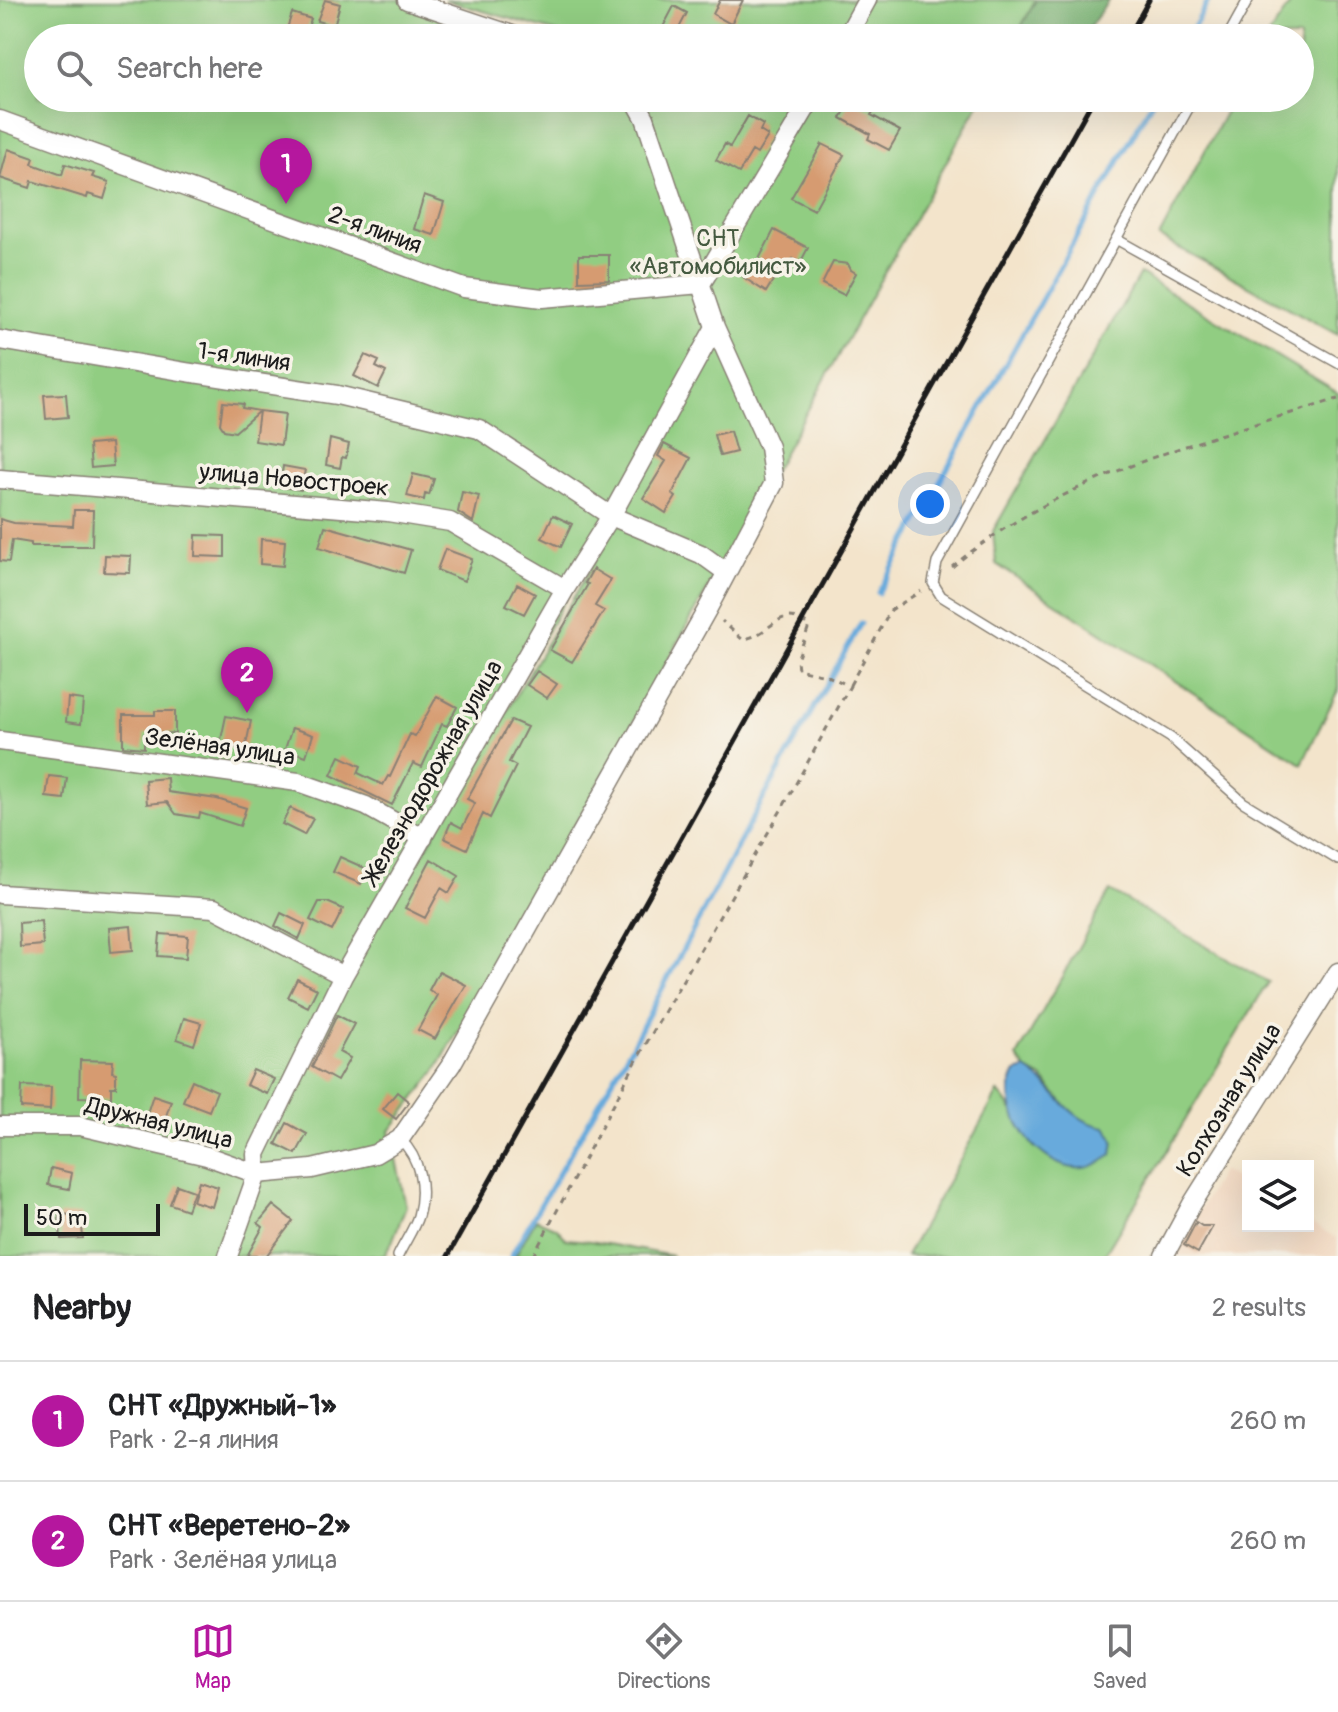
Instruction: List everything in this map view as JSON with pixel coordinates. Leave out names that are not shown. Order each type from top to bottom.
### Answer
[{"type":"street","points":[[407,0],[479,24]]},
{"type":"street","points":[[854,24],[867,0]]},
{"type":"street","points":[[257,1174],[312,1169],[375,1154],[400,1139],[451,1065],[708,608],[774,483],[769,447],[715,327],[642,112]]},
{"type":"street","points":[[701,284],[804,112]]},
{"type":"street","name":"2-я линия","points":[[0,120],[464,288],[542,298],[701,284]]},
{"type":"street","name":"Железнодорожная улица","points":[[228,1256],[257,1174],[256,1154],[343,976],[565,589],[611,516],[715,327]]},
{"type":"street","name":"1-я линия","points":[[0,340],[337,395],[479,429],[611,516],[701,554],[726,572]]},
{"type":"street","name":"улица Новостроек","points":[[0,479],[388,512],[450,522],[565,589]]},
{"type":"street","name":"Зелёная улица","points":[[0,741],[298,782],[366,806],[423,838]]},
{"type":"street","points":[[0,894],[214,908],[343,976]]},
{"type":"street","name":"Колхозная улица","points":[[1164,1256],[1192,1204],[1338,972]]},
{"type":"street","name":"Дружная улица","points":[[0,1126],[80,1126],[207,1156],[257,1174]]},
{"type":"lane","points":[[1235,24],[1248,0]]},
{"type":"lane","points":[[1186,112],[937,563],[933,583],[941,596],[1171,738],[1243,802],[1338,860]]},
{"type":"lane","points":[[1116,239],[1338,363]]},
{"type":"lane","points":[[398,1256],[418,1215],[421,1178],[412,1151],[400,1139]]},
{"type":"path","points":[[533,1256],[639,1056],[784,805],[891,610],[933,583],[976,547],[1046,503],[1107,473],[1338,399]]},
{"type":"path","points":[[708,608],[742,639],[749,638],[781,618],[792,616],[802,620],[809,626],[797,660],[798,669],[826,675],[850,686]]},
{"type":"shaded area","points":[[1222,1170],[1242,1182],[1242,1232],[1314,1232],[1314,1225],[1338,1239],[1338,1256],[1174,1256]]},
{"type":"green space","name":"СНТ «Автомобилист»","points":[[0,0],[407,0],[479,24],[24,24],[24,112],[974,112],[435,1072],[390,1131],[406,1206],[384,1256],[0,1256]],"holes":[[[611,517],[613,530],[424,852]]]},
{"type":"green space","points":[[445,0],[1036,0],[1023,24],[528,24]]},
{"type":"green space","points":[[1036,0],[1109,0],[1092,24],[1023,24]]},
{"type":"green space","points":[[1293,0],[1338,0],[1338,335],[1159,237],[1226,112],[1314,112],[1314,24],[1277,24]]},
{"type":"green space","points":[[1140,274],[1338,393],[1338,690],[1302,764],[996,564],[993,531]]},
{"type":"green space","points":[[1110,891],[1268,982],[1104,1256],[906,1256],[998,1092],[1034,1147],[1091,1125],[1071,1112],[1042,1078],[1026,1069],[1017,1057]]},
{"type":"green space","points":[[536,1219],[557,1228],[566,1239],[673,1256],[515,1256]]},
{"type":"water","points":[[1026,1069],[1081,1118],[1106,1127],[1114,1140],[1112,1155],[1095,1165],[1067,1167],[1038,1149],[1016,1120],[1011,1104],[1011,1087],[1016,1072]]},
{"type":"building","points":[[325,0],[340,4],[335,24],[317,21]]},
{"type":"building","points":[[720,0],[743,0],[731,24],[713,14]]},
{"type":"building","points":[[674,6],[687,13],[681,24],[665,24]]},
{"type":"building","points":[[292,13],[311,19],[309,24],[288,24]]},
{"type":"building","points":[[844,112],[873,112],[871,115],[900,131],[889,150],[868,139],[870,134],[841,118]]},
{"type":"building","points":[[748,116],[763,125],[760,131],[768,136],[757,154],[752,151],[739,173],[716,160],[725,144],[730,147]]},
{"type":"building","points":[[822,144],[844,155],[814,210],[791,198]]},
{"type":"building","points":[[8,149],[34,158],[32,164],[62,175],[65,164],[94,173],[92,177],[109,182],[104,199],[88,194],[87,198],[32,181],[30,188],[0,178]]},
{"type":"building","points":[[424,195],[444,202],[434,235],[414,229]]},
{"type":"building","points":[[774,230],[808,248],[800,263],[793,259],[788,271],[781,267],[766,292],[743,277],[752,263],[756,265]]},
{"type":"building","points":[[579,255],[609,255],[609,280],[579,281]]},
{"type":"building","points":[[833,262],[848,264],[856,273],[844,295],[822,284]]},
{"type":"building","points":[[365,355],[379,361],[376,367],[386,372],[378,388],[354,376]]},
{"type":"building","points":[[66,394],[68,417],[46,419],[44,395]]},
{"type":"building","points":[[223,402],[243,404],[242,408],[259,411],[235,432],[224,430],[220,424]]},
{"type":"building","points":[[259,411],[285,414],[281,445],[255,441]]},
{"type":"building","points":[[730,431],[736,452],[720,456],[714,435]]},
{"type":"building","points":[[330,439],[349,444],[340,468],[326,465]]},
{"type":"building","points":[[111,443],[113,466],[91,468],[89,445]]},
{"type":"building","points":[[664,444],[691,458],[672,494],[676,497],[666,513],[643,498],[666,461],[658,456]]},
{"type":"building","points":[[283,466],[305,470],[301,490],[280,487]]},
{"type":"building","points":[[413,474],[434,479],[424,500],[407,496]]},
{"type":"building","points":[[462,492],[479,496],[473,522],[458,512]]},
{"type":"building","points":[[74,510],[93,510],[92,546],[31,546],[31,543],[12,540],[9,562],[0,561],[0,519],[14,523],[73,526]]},
{"type":"building","points":[[553,515],[572,524],[561,547],[542,538]]},
{"type":"building","points":[[325,526],[411,550],[404,573],[319,547]]},
{"type":"building","points":[[196,535],[225,536],[225,557],[195,556]]},
{"type":"building","points":[[261,539],[285,541],[283,566],[260,564]]},
{"type":"building","points":[[445,549],[472,559],[464,581],[437,570]]},
{"type":"building","points":[[105,555],[131,556],[130,573],[104,572]]},
{"type":"building","points":[[593,569],[611,580],[595,606],[604,611],[572,662],[550,650],[588,584],[585,583]]},
{"type":"building","points":[[517,584],[535,594],[524,614],[506,605]]},
{"type":"building","points":[[537,671],[557,684],[547,698],[527,685]]},
{"type":"building","points":[[437,696],[457,707],[447,726],[442,724],[422,767],[413,763],[392,805],[331,775],[340,756],[361,766],[358,773],[383,785],[390,777],[410,734],[415,736]]},
{"type":"building","points":[[68,698],[83,700],[81,724],[66,722]]},
{"type":"building","points":[[155,711],[175,711],[175,733],[144,734],[144,748],[123,746],[123,715],[155,715]]},
{"type":"building","points":[[226,716],[251,721],[245,750],[220,744]]},
{"type":"building","points":[[511,720],[527,727],[509,762],[516,766],[490,818],[483,814],[467,849],[444,838],[451,822],[462,828],[475,803],[467,799]]},
{"type":"building","points":[[292,728],[313,735],[306,756],[285,749]]},
{"type":"building","points":[[49,776],[67,778],[64,799],[46,797]]},
{"type":"building","points":[[167,778],[168,792],[217,799],[246,808],[240,826],[200,813],[199,818],[176,814],[167,802],[147,804],[145,780]]},
{"type":"building","points":[[290,808],[313,819],[304,835],[282,824]]},
{"type":"building","points":[[340,857],[367,869],[361,884],[333,872]]},
{"type":"building","points":[[431,859],[459,876],[449,893],[441,888],[425,918],[405,908]]},
{"type":"building","points":[[319,902],[343,909],[332,931],[310,920]]},
{"type":"building","points":[[281,913],[305,925],[299,939],[275,926]]},
{"type":"building","points":[[41,921],[43,945],[20,947],[19,923]]},
{"type":"building","points":[[131,926],[133,950],[111,952],[109,928]]},
{"type":"building","points":[[160,934],[188,936],[186,958],[158,956]]},
{"type":"building","points":[[439,971],[466,985],[435,1039],[418,1030],[437,995],[429,990]]},
{"type":"building","points":[[297,979],[317,989],[308,1007],[288,997]]},
{"type":"building","points":[[337,1015],[354,1024],[339,1052],[350,1058],[337,1081],[312,1067]]},
{"type":"building","points":[[184,1018],[201,1023],[194,1045],[177,1039]]},
{"type":"building","points":[[80,1060],[113,1061],[116,1087],[111,1087],[111,1098],[79,1097]]},
{"type":"building","points":[[253,1070],[274,1079],[267,1094],[246,1085]]},
{"type":"building","points":[[192,1080],[217,1091],[209,1111],[183,1101]]},
{"type":"building","points":[[22,1086],[51,1087],[50,1110],[21,1108]]},
{"type":"building","points":[[397,1092],[409,1102],[396,1119],[383,1109]]},
{"type":"building","points":[[153,1095],[171,1101],[164,1122],[146,1116]]},
{"type":"building","points":[[287,1123],[307,1134],[296,1154],[276,1144]]},
{"type":"building","points":[[51,1168],[72,1173],[69,1189],[48,1185]]},
{"type":"building","points":[[199,1181],[218,1187],[212,1207],[193,1201]]},
{"type":"building","points":[[177,1185],[194,1191],[187,1210],[170,1204]]},
{"type":"building","points":[[273,1205],[293,1221],[266,1256],[247,1256],[263,1227],[258,1223]]},
{"type":"building","points":[[81,1214],[83,1238],[61,1239],[59,1215]]},
{"type":"building","points":[[1196,1222],[1202,1226],[1213,1226],[1198,1253],[1184,1245]]},
{"type":"waterway","points":[[1196,24],[1209,0]]},
{"type":"waterway","points":[[878,593],[1146,112]]},
{"type":"waterway","points":[[511,1256],[632,1046],[751,821],[861,623]]},
{"type":"railway","points":[[1136,24],[1149,0]]},
{"type":"railway","points":[[448,1256],[1086,112]]},
{"type":"place","name":"СНТ «Дружный-1»","points":[[286,204]]},
{"type":"place","name":"СНТ «Веретено-2»","points":[[247,713]]}]
